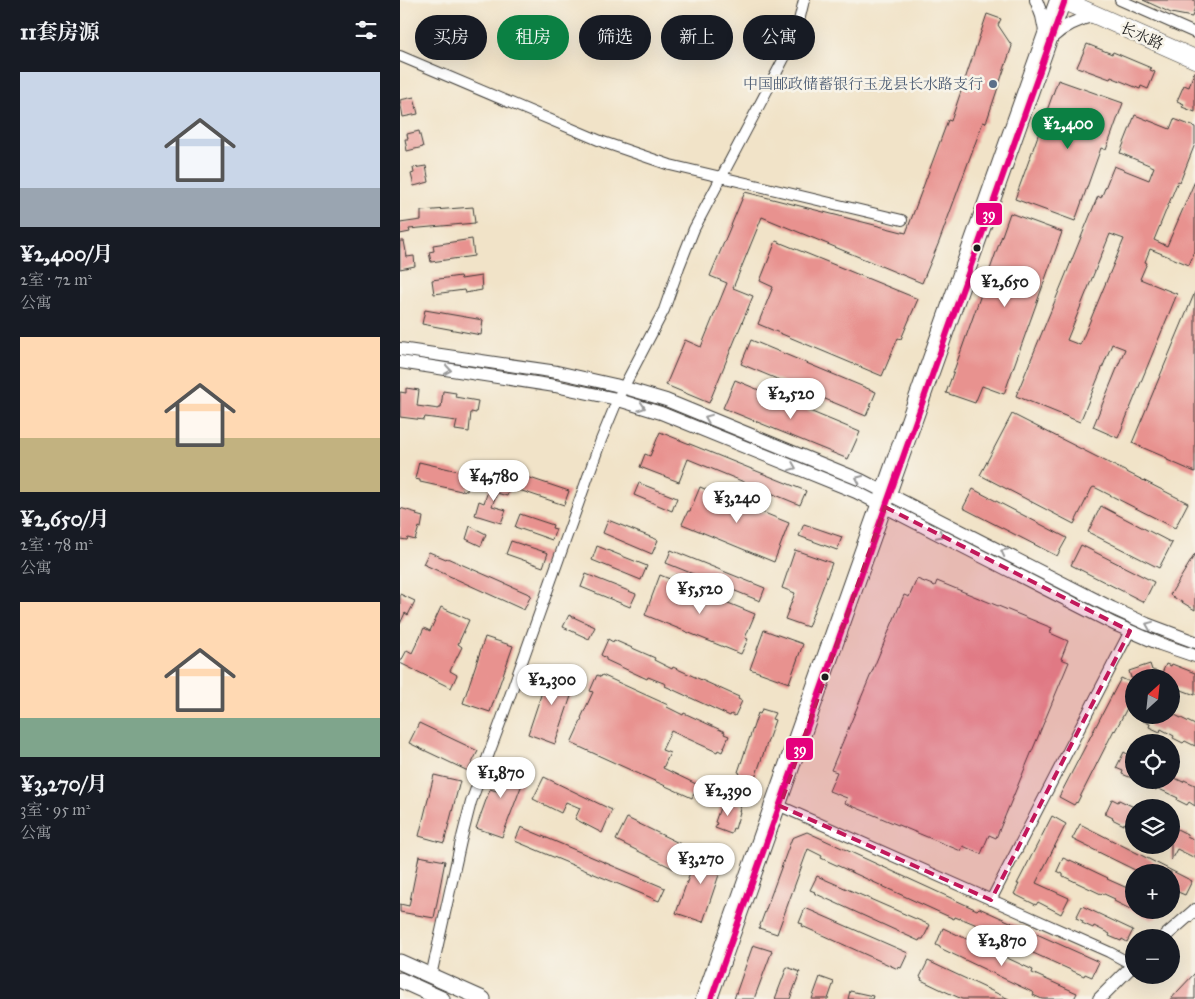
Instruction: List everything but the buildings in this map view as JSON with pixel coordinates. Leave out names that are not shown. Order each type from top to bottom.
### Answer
[{"type":"highway","name":"长水路","points":[[1062,0],[1091,7],[1195,48]]},
{"type":"highway","name":"长水路","points":[[1091,7],[1195,59]]},
{"type":"main road","points":[[400,962],[483,999]]},
{"type":"main road","points":[[400,980],[433,997]]},
{"type":"street","points":[[431,976],[461,841],[472,802],[601,440],[624,387],[661,316],[694,229],[790,47],[804,0]]},
{"type":"street","points":[[1036,0],[1048,34]]},
{"type":"street","points":[[702,999],[886,492],[1048,34],[1062,0]]},
{"type":"street","points":[[1120,0],[1195,34]]},
{"type":"street","points":[[1048,34],[1072,22],[1091,7]]},
{"type":"street","points":[[400,56],[610,145],[670,165],[902,220]]},
{"type":"street","points":[[400,349],[557,372],[624,387],[666,400],[861,480],[1112,608],[1147,624],[1195,642]]},
{"type":"street","points":[[400,362],[555,386],[618,400],[661,413],[856,492],[1088,611],[1160,644],[1195,656]]},
{"type":"street","points":[[711,999],[780,806],[881,505]]},
{"type":"street","points":[[991,900],[1130,631]]},
{"type":"street","points":[[780,806],[1125,960]]},
{"type":"street","points":[[1173,929],[1195,910]]},
{"type":"street","points":[[1099,999],[1125,973]]},
{"type":"highlighted area","points":[[885,507],[1130,631],[991,900],[780,806]]},
{"type":"transit line","name":"39","points":[[711,999],[1065,0]]},
{"type":"place","name":"中国邮政储蓄银行玉龙县长水路支行","points":[[993,84]]}]
